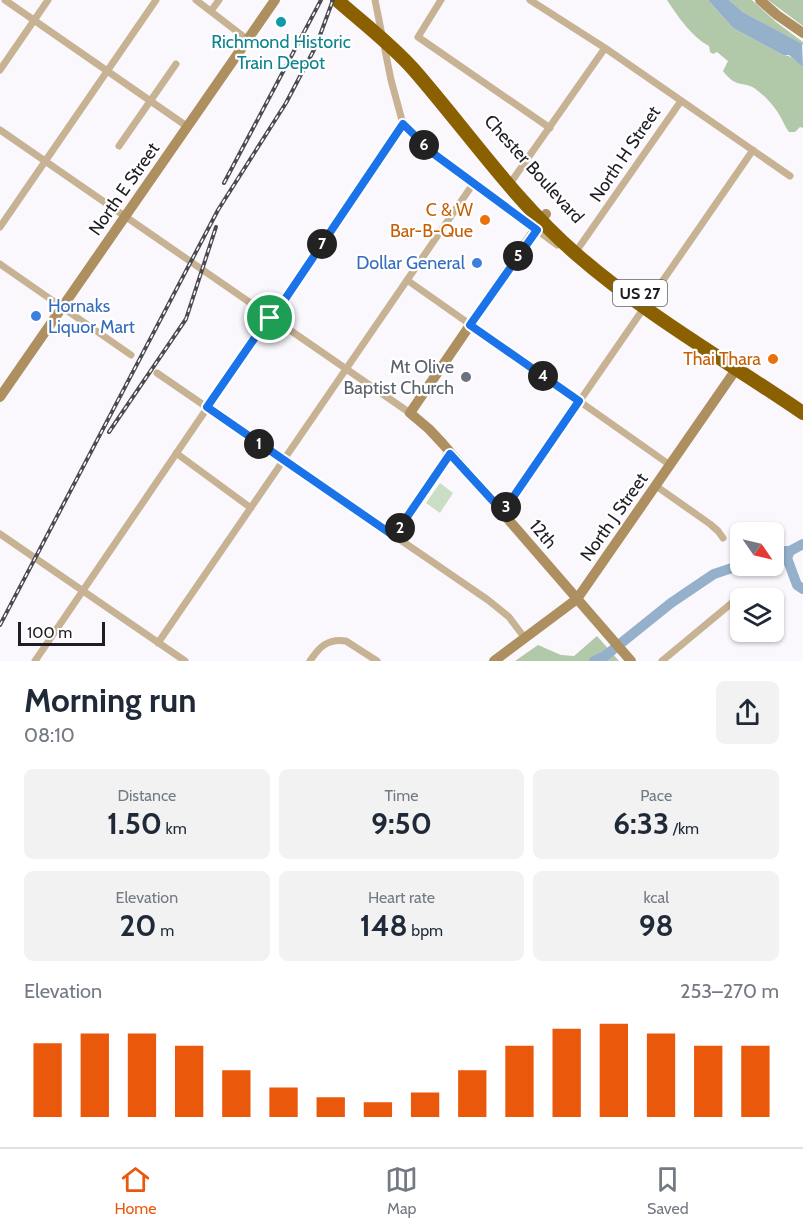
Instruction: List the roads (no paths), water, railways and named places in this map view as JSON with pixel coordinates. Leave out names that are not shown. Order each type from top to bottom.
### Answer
[{"type":"highway","name":"Chester Boulevard","points":[[337,0],[417,68]]},
{"type":"highway","name":"Chester Boulevard","points":[[347,0],[417,68],[542,221],[647,303],[687,327],[737,368],[803,413]]},
{"type":"street","points":[[5,0],[188,127]]},
{"type":"street","points":[[0,70],[48,0]]},
{"type":"street","points":[[0,227],[156,0]]},
{"type":"street","points":[[196,0],[248,40]]},
{"type":"street","points":[[212,11],[219,0]]},
{"type":"street","name":"North E Street","points":[[0,397],[276,0]]},
{"type":"street","points":[[35,661],[403,124],[391,80],[375,0]]},
{"type":"street","points":[[441,0],[418,37],[550,128]]},
{"type":"street","points":[[530,0],[605,48],[790,176]]},
{"type":"street","points":[[760,0],[803,33]]},
{"type":"street","points":[[511,182],[605,48]]},
{"type":"street","points":[[119,146],[176,64]]},
{"type":"street","name":"North H Street","points":[[578,251],[681,101]]},
{"type":"street","name":"Chester Boulevard","points":[[403,124],[434,154],[473,184],[542,221]]},
{"type":"street","points":[[0,130],[410,413],[542,221]]},
{"type":"street","points":[[503,512],[753,150]]},
{"type":"street","points":[[158,643],[473,184]]},
{"type":"street","points":[[0,264],[131,355]]},
{"type":"street","points":[[407,280],[670,465]]},
{"type":"street","name":"North J Street","points":[[494,661],[578,599],[737,368]]},
{"type":"street","points":[[157,373],[503,612],[524,637]]},
{"type":"street","name":"12th","points":[[410,413],[429,429],[503,512],[630,660]]},
{"type":"street","points":[[176,453],[250,508]]},
{"type":"street","points":[[394,536],[450,454]]},
{"type":"street","points":[[656,486],[710,524],[723,538]]},
{"type":"street","points":[[0,534],[185,661]]},
{"type":"street","points":[[662,661],[730,604]]},
{"type":"street","points":[[310,661],[328,642],[346,640],[377,661]]},
{"type":"water","points":[[708,0],[729,0],[743,12],[802,44],[803,67],[789,55],[783,55],[733,28]]},
{"type":"waterway","points":[[784,551],[790,551],[803,544]]},
{"type":"waterway","points":[[790,551],[787,558],[797,585],[803,589]]},
{"type":"waterway","points":[[594,661],[605,656],[671,603],[714,574],[730,569]]},
{"type":"railway","points":[[224,183],[321,0]]},
{"type":"railway","points":[[0,625],[218,210],[286,103],[316,46],[333,0]]},
{"type":"railway","points":[[109,432],[186,319],[216,227]]},
{"type":"place","name":"Richmond Historic Train Depot","points":[[281,22]]},
{"type":"place","name":"C & W Bar-B-Que","points":[[485,220]]},
{"type":"place","name":"Dollar General","points":[[477,263]]},
{"type":"place","name":"Hornaks Liquor Mart","points":[[36,316]]},
{"type":"place","name":"Thai Thara","points":[[773,359]]},
{"type":"place","name":"Mt Olive Baptist Church","points":[[466,377]]}]
